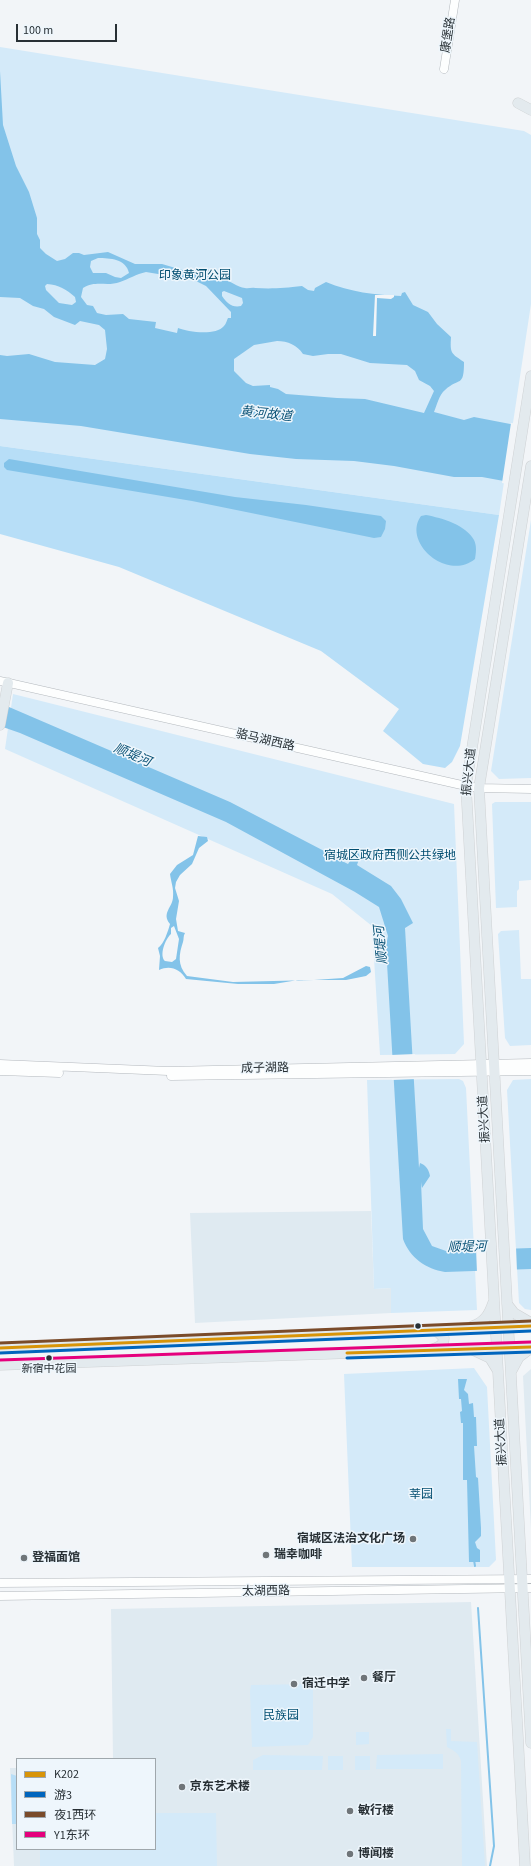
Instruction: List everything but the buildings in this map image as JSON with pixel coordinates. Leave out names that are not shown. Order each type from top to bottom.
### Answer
[{"type":"main road","points":[[518,103],[531,100]]},
{"type":"main road","points":[[518,103],[531,105]]},
{"type":"main road","points":[[518,103],[531,110]]},
{"type":"main road","name":"振兴大道","points":[[525,1866],[506,1529],[498,1348],[466,786],[531,376]]},
{"type":"main road","name":"振兴大道","points":[[531,466],[479,788],[519,1529],[526,1583],[525,1634],[531,1743]]},
{"type":"main road","points":[[0,725],[5,696],[4,682]]},
{"type":"main road","points":[[468,1328],[478,1324],[488,1316],[494,1293],[506,1288]]},
{"type":"main road","points":[[507,1304],[514,1313],[531,1325]]},
{"type":"main road","points":[[0,1348],[531,1325]]},
{"type":"main road","points":[[429,1330],[438,1332],[444,1338],[444,1342],[440,1346],[431,1350]]},
{"type":"main road","points":[[0,1345],[19,1347]]},
{"type":"main road","points":[[19,1347],[19,1355],[24,1365]]},
{"type":"main road","points":[[2,1366],[431,1350],[531,1348]]},
{"type":"main road","points":[[511,1374],[518,1357],[531,1348]]},
{"type":"main road","points":[[469,1349],[490,1358],[499,1374]]},
{"type":"main road","points":[[500,1394],[506,1391],[512,1394]]},
{"type":"main road","points":[[506,1529],[512,1535],[519,1529]]},
{"type":"main road","points":[[512,1635],[518,1630],[525,1634]]},
{"type":"street","name":"康堡路","points":[[444,69],[455,0]]},
{"type":"street","name":"骆马湖西路","points":[[4,682],[466,786],[479,788],[531,789]]},
{"type":"street","name":"成子湖路","points":[[494,1069],[531,1063]]},
{"type":"street","name":"成子湖路","points":[[0,1064],[168,1071],[384,1070]]},
{"type":"street","name":"成子湖路","points":[[0,1071],[168,1076],[435,1069],[494,1069],[531,1071]]},
{"type":"street","name":"太湖西路","points":[[0,1583],[526,1583]]},
{"type":"street","name":"太湖西路","points":[[0,1596],[509,1583]]},
{"type":"shaded area","points":[[0,446],[499,515],[460,746],[452,762],[445,768],[423,764],[383,731],[399,709],[321,651],[119,567],[0,534]]},
{"type":"shaded area","points":[[371,1211],[374,1289],[391,1288],[391,1313],[195,1323],[190,1213]]},
{"type":"shaded area","points":[[531,1369],[531,1529],[523,1376]]},
{"type":"shaded area","name":"宿迁中学","points":[[471,1602],[487,1866],[14,1866],[10,1768],[16,1768],[16,1850],[156,1850],[156,1758],[113,1758],[111,1609]]},
{"type":"shaded area","points":[[11,1774],[16,1776],[16,1824],[12,1824]]},
{"type":"green space","name":"印象黄河公园","points":[[0,47],[524,131],[531,135],[531,304],[499,515],[0,446]]},
{"type":"green space","points":[[531,520],[531,778],[499,779],[491,771]]},
{"type":"green space","name":"宿城区政府西侧公共绿地","points":[[13,694],[454,804],[464,1044],[455,1054],[380,1055],[372,926],[332,894],[5,749]]},
{"type":"green space","points":[[495,802],[531,802],[531,880],[519,881],[519,889],[517,891],[517,907],[496,908],[492,804]]},
{"type":"green space","points":[[519,930],[521,979],[531,979],[531,1045],[510,1046],[505,1038],[498,934],[501,931]]},
{"type":"green space","points":[[459,1079],[463,1081],[466,1088],[477,1310],[391,1313],[391,1288],[374,1289],[367,1080]]},
{"type":"green space","points":[[531,1079],[531,1310],[525,1309],[519,1303],[507,1090],[513,1080]]},
{"type":"green space","name":"莘园","points":[[474,1368],[487,1387],[496,1560],[489,1567],[352,1567],[344,1374]]},
{"type":"green space","name":"民族园","points":[[309,1684],[313,1690],[313,1737],[308,1745],[252,1747],[251,1685]]},
{"type":"green space","points":[[446,1729],[451,1729],[451,1741],[477,1742],[485,1866],[462,1866],[461,1761],[454,1751],[447,1747]]},
{"type":"green space","points":[[356,1732],[369,1732],[369,1744],[356,1745]]},
{"type":"green space","points":[[443,1754],[443,1769],[376,1769],[377,1755]]},
{"type":"green space","points":[[263,1755],[323,1756],[322,1770],[253,1770],[253,1760]]},
{"type":"green space","points":[[328,1756],[343,1756],[343,1770],[328,1770]]},
{"type":"green space","points":[[355,1756],[370,1756],[370,1770],[355,1770]]},
{"type":"green space","points":[[156,1813],[216,1813],[217,1866],[40,1866],[40,1850],[156,1850]]},
{"type":"water","name":"黄河故道","points":[[0,71],[3,125],[16,166],[29,192],[37,218],[37,234],[40,240],[40,248],[46,254],[57,261],[65,259],[73,253],[84,255],[108,252],[135,264],[162,264],[189,272],[203,268],[210,270],[238,286],[246,288],[302,286],[308,290],[314,291],[315,288],[326,282],[353,291],[372,294],[401,296],[402,293],[405,292],[413,305],[428,312],[437,324],[451,337],[452,352],[456,357],[464,362],[462,379],[443,392],[434,412],[464,420],[474,417],[531,428],[531,486],[482,477],[454,477],[394,466],[354,461],[296,459],[250,454],[81,426],[0,419],[0,355],[7,356],[29,354],[55,362],[95,365],[105,359],[107,349],[105,330],[99,325],[80,321],[75,325],[54,317],[44,309],[33,306],[20,298],[0,297]],"holes":[[[98,258],[117,260],[125,265],[129,273],[121,278],[106,273],[93,273],[90,267],[91,261]],[[146,272],[194,280],[206,286],[231,312],[231,318],[228,318],[224,326],[215,331],[195,332],[178,328],[177,333],[155,328],[156,322],[129,319],[123,314],[106,315],[97,313],[93,306],[87,305],[81,297],[83,288],[92,284],[111,284],[123,281]],[[47,284],[62,288],[75,297],[76,302],[72,305],[59,303],[46,290],[45,286]],[[224,291],[242,298],[243,303],[241,306],[230,304],[222,296],[222,292]],[[277,341],[285,342],[292,344],[303,354],[313,356],[341,354],[370,363],[407,365],[415,371],[419,380],[430,386],[434,391],[424,413],[365,399],[286,394],[278,389],[270,387],[270,385],[253,386],[246,383],[234,371],[234,359],[254,345]]]},
{"type":"water","points":[[9,459],[235,497],[306,505],[381,516],[386,521],[385,529],[381,537],[374,538],[192,501],[7,470],[4,467],[4,463]]},
{"type":"water","points":[[426,515],[446,520],[460,526],[465,530],[475,542],[475,559],[464,565],[452,566],[430,556],[422,547],[417,537],[417,526],[421,516]]},
{"type":"water","points":[[0,704],[230,802],[328,853],[332,853],[333,851],[342,856],[342,861],[348,864],[353,857],[348,855],[352,847],[360,856],[357,865],[391,886],[401,899],[413,923],[405,928],[419,1168],[420,1163],[426,1166],[430,1176],[422,1188],[421,1182],[423,1229],[432,1246],[446,1251],[531,1248],[531,1269],[445,1272],[431,1268],[420,1262],[410,1252],[403,1239],[386,946],[388,936],[379,907],[355,892],[226,822],[20,733],[0,726]]},
{"type":"water","points":[[198,836],[207,837],[208,841],[199,848],[192,864],[180,875],[176,882],[175,888],[179,901],[176,919],[178,931],[185,933],[180,964],[187,976],[233,982],[295,980],[274,984],[238,984],[186,979],[178,970],[167,968],[159,970],[160,956],[158,948],[167,934],[170,924],[167,913],[173,901],[173,888],[170,874],[177,865],[193,855]],"holes":[[[174,926],[179,939],[176,959],[172,962],[165,961],[163,959],[164,948],[171,934],[171,928]]]},
{"type":"water","points":[[366,966],[370,967],[371,972],[366,976],[346,980],[314,980],[343,978]]},
{"type":"water","points":[[458,1379],[467,1379],[464,1390],[468,1394],[469,1404],[473,1403],[474,1417],[476,1417],[477,1446],[474,1446],[476,1477],[478,1478],[481,1536],[475,1542],[477,1548],[480,1550],[480,1562],[469,1562],[467,1480],[463,1480],[463,1423],[461,1423],[460,1412],[462,1411],[461,1399],[459,1399]]},
{"type":"pier","points":[[375,295],[394,295],[394,297],[391,299],[377,298],[376,336],[373,336]]},
{"type":"pier","points":[[511,423],[531,426],[531,488],[502,483]]},
{"type":"pier","points":[[415,1054],[417,1079],[392,1080],[391,1055]]},
{"type":"pier","points":[[516,1247],[517,1271],[477,1273],[476,1248]]},
{"type":"waterway","points":[[474,1560],[475,1566]]},
{"type":"waterway","points":[[478,1608],[494,1846],[490,1866]]},
{"type":"transit line","name":"夜1西环","points":[[0,1343],[531,1321]]},
{"type":"transit line","name":"K202","points":[[0,1348],[531,1326]]},
{"type":"transit line","name":"游3","points":[[0,1353],[531,1331]]},
{"type":"transit line","name":"Y1东环","points":[[0,1360],[531,1342]]},
{"type":"transit line","name":"K202","points":[[347,1353],[531,1347]]},
{"type":"transit line","name":"游3","points":[[347,1358],[531,1352]]},
{"type":"place","name":"新宿中花园","points":[[49,1358]]},
{"type":"place","name":"宿城区法治文化广场","points":[[413,1539]]},
{"type":"place","name":"瑞幸咖啡","points":[[266,1555]]},
{"type":"place","name":"登福面馆","points":[[24,1558]]},
{"type":"place","name":"餐厅","points":[[364,1678]]},
{"type":"place","name":"宿迁中学","points":[[294,1684]]},
{"type":"place","name":"京东艺术楼","points":[[182,1787]]},
{"type":"place","name":"敏行楼","points":[[350,1811]]},
{"type":"place","name":"博闻楼","points":[[350,1854]]},
{"type":"water label","name":"顺堤河","points":[[132,756]]},
{"type":"water label","name":"顺堤河","points":[[382,945]]},
{"type":"water label","name":"顺堤河","points":[[467,1248]]}]
